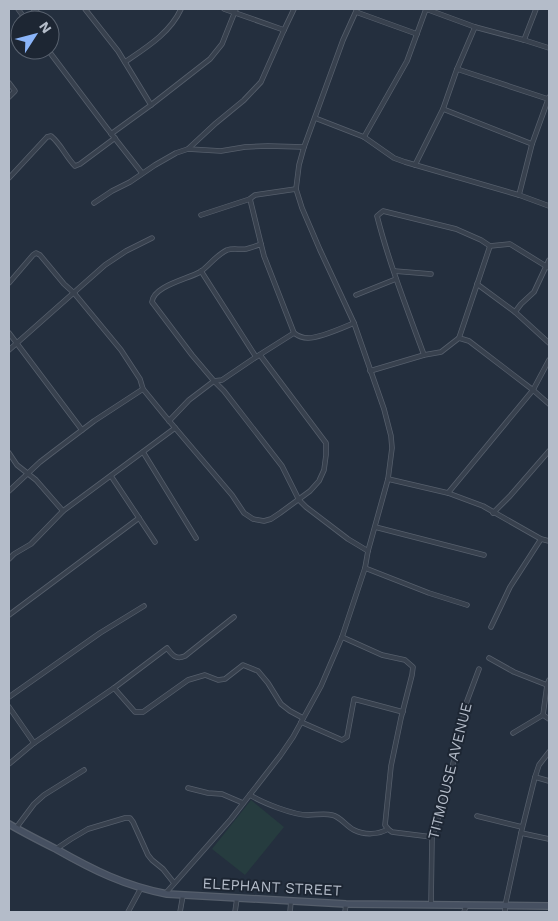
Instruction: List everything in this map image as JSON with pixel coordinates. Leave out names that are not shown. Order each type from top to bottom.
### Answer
[{"type":"main road","name":"ELEPHANT STREET","points":[[9,824],[91,869],[118,881],[165,894],[292,902],[431,905],[465,909],[549,906]]},
{"type":"street","points":[[85,9],[125,62],[151,105]]},
{"type":"street","points":[[125,62],[153,43],[172,26],[181,9]]},
{"type":"street","points":[[224,9],[235,11],[284,30]]},
{"type":"street","points":[[94,203],[176,153],[188,148],[244,100],[261,82],[294,9]]},
{"type":"street","points":[[364,136],[407,61],[426,9],[475,27],[549,48]]},
{"type":"street","points":[[524,40],[536,9]]},
{"type":"street","points":[[165,894],[231,819],[293,737],[321,686],[342,638],[365,568],[388,479],[392,448],[391,436],[384,409],[354,323],[320,250],[296,189],[299,165],[304,147],[356,10],[417,34]]},
{"type":"street","points":[[111,134],[210,59],[222,44],[235,11]]},
{"type":"street","points":[[415,165],[443,108],[457,68],[475,27]]},
{"type":"street","points":[[56,60],[142,173]]},
{"type":"street","points":[[457,68],[549,98],[532,144],[519,195]]},
{"type":"street","points":[[9,82],[15,91],[9,97]]},
{"type":"street","points":[[443,108],[532,144]]},
{"type":"street","points":[[315,118],[364,136],[394,158],[519,195],[549,206]]},
{"type":"street","points":[[9,178],[47,137],[55,138],[75,166],[115,138]]},
{"type":"street","points":[[188,148],[220,151],[245,147],[304,147]]},
{"type":"street","points":[[201,215],[250,200],[256,196],[296,189]]},
{"type":"street","points":[[250,200],[264,256],[294,333],[300,337],[318,337],[354,323]]},
{"type":"street","points":[[424,355],[381,233],[377,216],[383,211],[456,229],[490,246],[510,244],[548,267]]},
{"type":"street","points":[[9,350],[110,261],[152,238]]},
{"type":"street","points":[[261,244],[246,249],[229,249],[215,258],[201,271],[171,284],[155,294],[152,302],[178,338],[224,391],[282,466],[299,500],[348,539],[368,551]]},
{"type":"street","points":[[370,371],[441,352],[459,338],[490,246]]},
{"type":"street","points":[[9,283],[28,260],[36,253],[40,254],[121,350],[140,379],[143,389],[232,494],[244,513],[253,519],[264,521],[299,500],[319,481],[324,470],[326,443],[258,356],[201,271]]},
{"type":"street","points":[[515,312],[534,292],[548,267],[549,260]]},
{"type":"street","points":[[394,271],[430,274]]},
{"type":"street","points":[[356,295],[396,279]]},
{"type":"street","points":[[477,284],[515,312],[549,343]]},
{"type":"street","points":[[9,333],[82,430]]},
{"type":"street","points":[[169,421],[188,400],[214,381],[222,380],[294,333]]},
{"type":"street","points":[[459,338],[468,341],[549,404]]},
{"type":"street","points":[[448,493],[533,390],[549,360]]},
{"type":"street","points":[[9,491],[40,462],[82,430],[143,389]]},
{"type":"street","points":[[9,559],[31,544],[63,511],[175,428]]},
{"type":"street","points":[[493,513],[549,451]]},
{"type":"street","points":[[143,452],[196,538]]},
{"type":"street","points":[[9,453],[17,465],[49,493],[63,511]]},
{"type":"street","points":[[111,476],[155,542]]},
{"type":"street","points":[[388,479],[448,493],[483,506],[549,541]]},
{"type":"street","points":[[9,615],[139,518]]},
{"type":"street","points":[[375,527],[484,555]]},
{"type":"street","points":[[491,627],[510,587],[541,538]]},
{"type":"street","points":[[365,568],[430,593],[468,605]]},
{"type":"street","points":[[9,697],[80,647],[144,606]]},
{"type":"street","points":[[9,764],[34,743],[114,688],[167,648],[173,656],[180,658],[185,656],[234,617]]},
{"type":"street","points":[[342,638],[382,655],[405,660],[413,667],[391,766],[385,825],[392,832],[432,837]]},
{"type":"street","points":[[489,658],[514,672],[547,685]]},
{"type":"street","points":[[114,688],[135,712],[144,712],[188,680],[205,675],[218,680],[225,679],[243,665],[258,671],[281,704],[290,711],[302,720],[342,740],[347,737],[354,699],[403,712]]},
{"type":"street","name":"TITMOUSE AVENUE","points":[[431,905],[432,837],[446,795],[467,701],[479,670]]},
{"type":"street","points":[[543,715],[549,680]]},
{"type":"street","points":[[9,707],[34,743]]},
{"type":"street","points":[[543,715],[549,719]]},
{"type":"street","points":[[513,733],[543,715]]},
{"type":"street","points":[[505,909],[521,830],[535,777],[539,765],[549,752]]},
{"type":"street","points":[[16,828],[34,804],[44,795],[84,770]]},
{"type":"street","points":[[535,777],[549,781]]},
{"type":"street","points":[[188,788],[222,794],[244,803]]},
{"type":"street","points":[[250,795],[299,814],[331,814],[354,830],[378,834],[388,829]]},
{"type":"street","points":[[477,816],[549,839]]},
{"type":"street","points":[[56,849],[88,829],[130,818],[148,855],[174,883]]},
{"type":"street","points":[[128,912],[141,888]]},
{"type":"street","points":[[180,912],[183,895]]},
{"type":"street","points":[[235,912],[237,898]]},
{"type":"street","points":[[290,912],[292,902]]},
{"type":"street","points":[[345,912],[346,904]]},
{"type":"green space","points":[[251,800],[284,827],[245,875],[212,849]]}]
